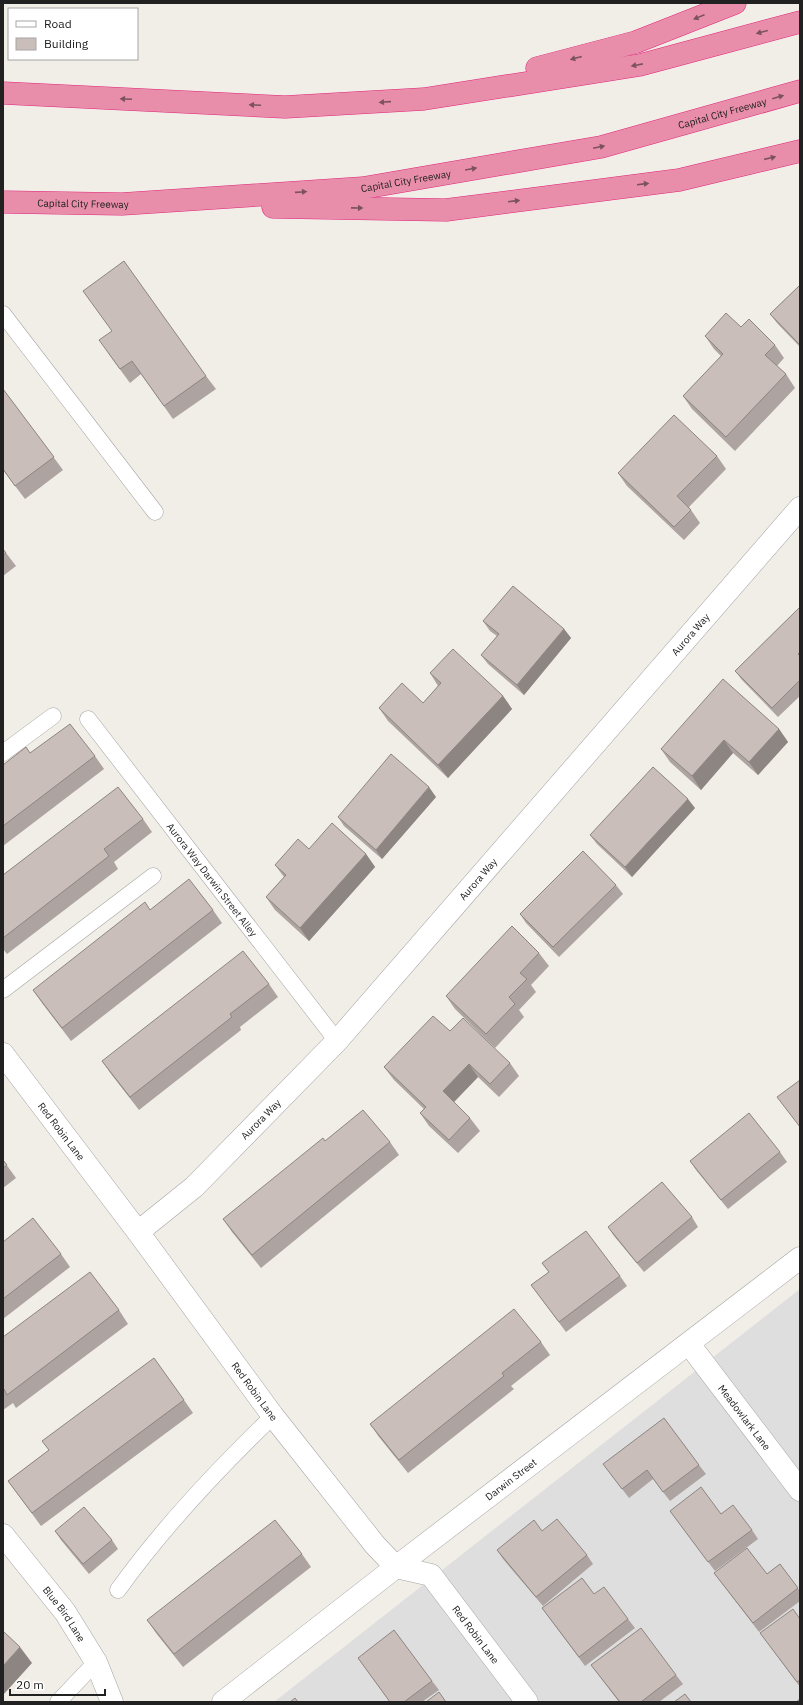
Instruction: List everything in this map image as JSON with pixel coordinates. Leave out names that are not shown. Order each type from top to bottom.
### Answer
[{"type":"highway","points":[[424,99],[636,42],[735,3]]},
{"type":"highway","points":[[3,93],[285,107],[424,99],[640,65],[800,22]]},
{"type":"highway","name":"Capital City Freeway","points":[[3,202],[122,204],[363,188],[601,147],[800,91]]},
{"type":"highway","points":[[122,204],[446,210],[679,180],[800,151]]},
{"type":"street","name":"Aurora Way","points":[[138,1232],[194,1187],[337,1041],[800,508]]},
{"type":"street","name":"Red Robin Lane","points":[[3,1054],[138,1232],[272,1416],[374,1545],[396,1567],[431,1575],[527,1702]]},
{"type":"street","name":"Darwin Street","points":[[223,1702],[396,1567],[800,1258]]},
{"type":"street","name":"Meadowlark Lane","points":[[689,1344],[800,1490]]},
{"type":"street","name":"Blue Bird Lane","points":[[3,1535],[65,1612],[96,1662],[112,1702]]},
{"type":"lane","points":[[3,314],[155,512]]},
{"type":"lane","points":[[3,753],[53,716]]},
{"type":"lane","name":"Aurora Way Darwin Street Alley","points":[[88,719],[337,1041]]},
{"type":"lane","points":[[3,990],[152,876]]},
{"type":"lane","points":[[118,1590],[144,1554],[234,1453],[272,1416]]},
{"type":"lane","points":[[58,1702],[96,1662]]},
{"type":"shaded area","points":[[800,1289],[800,1702],[274,1702]]},
{"type":"building","points":[[124,261],[206,376],[164,406],[132,361],[120,369],[99,340],[112,331],[83,291]]},
{"type":"building","points":[[800,285],[800,345],[770,314]]},
{"type":"building","points":[[726,313],[741,327],[749,319],[775,345],[765,355],[786,374],[726,437],[683,396],[723,354],[705,336]]},
{"type":"building","points":[[3,389],[54,457],[15,486],[3,469]]},
{"type":"building","points":[[674,415],[717,456],[677,496],[691,510],[674,527],[618,473]]},
{"type":"building","points":[[513,586],[564,629],[517,685],[481,655],[499,634],[483,621]]},
{"type":"building","points":[[800,607],[800,652],[798,654],[800,656],[800,680],[772,708],[735,671]]},
{"type":"building","points":[[453,649],[503,696],[438,765],[379,708],[402,683],[423,703],[441,683],[430,673]]},
{"type":"building","points":[[723,679],[779,729],[749,762],[724,740],[692,776],[661,749]]},
{"type":"building","points":[[70,724],[95,756],[3,826],[3,765],[26,747],[30,753]]},
{"type":"building","points":[[391,754],[429,787],[376,850],[338,817]]},
{"type":"building","points":[[653,767],[688,799],[625,867],[590,835]]},
{"type":"building","points":[[118,787],[143,819],[104,849],[109,856],[3,938],[3,875]]},
{"type":"building","points":[[332,823],[366,854],[300,928],[266,897],[286,875],[275,865],[298,839],[309,849]]},
{"type":"building","points":[[583,851],[616,885],[553,947],[520,914]]},
{"type":"building","points":[[189,879],[213,910],[62,1028],[33,990],[145,902],[150,910]]},
{"type":"building","points":[[512,926],[539,953],[520,973],[527,979],[509,997],[515,1004],[486,1034],[446,996]]},
{"type":"building","points":[[243,951],[269,984],[230,1014],[232,1017],[130,1097],[102,1061]]},
{"type":"building","points":[[433,1016],[450,1031],[463,1018],[510,1063],[490,1084],[469,1064],[443,1091],[470,1118],[449,1140],[420,1113],[426,1107],[384,1067]]},
{"type":"building","points":[[800,1080],[800,1127],[777,1097]]},
{"type":"building","points":[[363,1110],[390,1142],[252,1255],[223,1219],[323,1138],[325,1141]]},
{"type":"building","points":[[749,1113],[780,1152],[721,1200],[690,1161]]},
{"type":"building","points":[[3,1160],[7,1165],[3,1168]]},
{"type":"building","points":[[662,1182],[692,1217],[637,1263],[608,1227]]},
{"type":"building","points":[[33,1218],[61,1254],[3,1299],[3,1242]]},
{"type":"building","points":[[586,1231],[620,1276],[559,1322],[531,1285],[549,1272],[542,1263]]},
{"type":"building","points":[[90,1272],[119,1310],[7,1395],[4,1389],[3,1390],[3,1337]]},
{"type":"building","points":[[514,1309],[541,1342],[502,1373],[504,1376],[399,1460],[370,1424]]},
{"type":"building","points":[[154,1358],[184,1400],[32,1513],[8,1481],[49,1450],[42,1441]]},
{"type":"building","points":[[664,1418],[699,1465],[663,1492],[647,1470],[622,1489],[603,1464]]},
{"type":"building","points":[[701,1487],[721,1514],[733,1505],[752,1530],[708,1562],[670,1511]]},
{"type":"building","points":[[84,1507],[112,1540],[83,1564],[55,1531]]},
{"type":"building","points":[[557,1519],[587,1555],[536,1597],[497,1550],[534,1520],[542,1531]]},
{"type":"building","points":[[275,1520],[302,1554],[174,1654],[147,1620]]},
{"type":"building","points":[[747,1548],[767,1574],[780,1564],[798,1588],[753,1623],[714,1573]]},
{"type":"building","points":[[582,1578],[594,1594],[604,1587],[628,1619],[579,1657],[542,1608]]},
{"type":"building","points":[[793,1609],[800,1619],[800,1680],[797,1682],[760,1633]]},
{"type":"building","points":[[641,1628],[676,1675],[641,1702],[620,1702],[591,1665]]},
{"type":"building","points":[[394,1630],[432,1681],[404,1702],[390,1702],[358,1658]]},
{"type":"building","points":[[3,1631],[20,1647],[3,1666]]},
{"type":"building","points":[[439,1692],[446,1702],[426,1702]]},
{"type":"building","points":[[685,1694],[691,1702],[674,1702]]},
{"type":"building","points":[[295,1698],[298,1702],[290,1702]]}]
